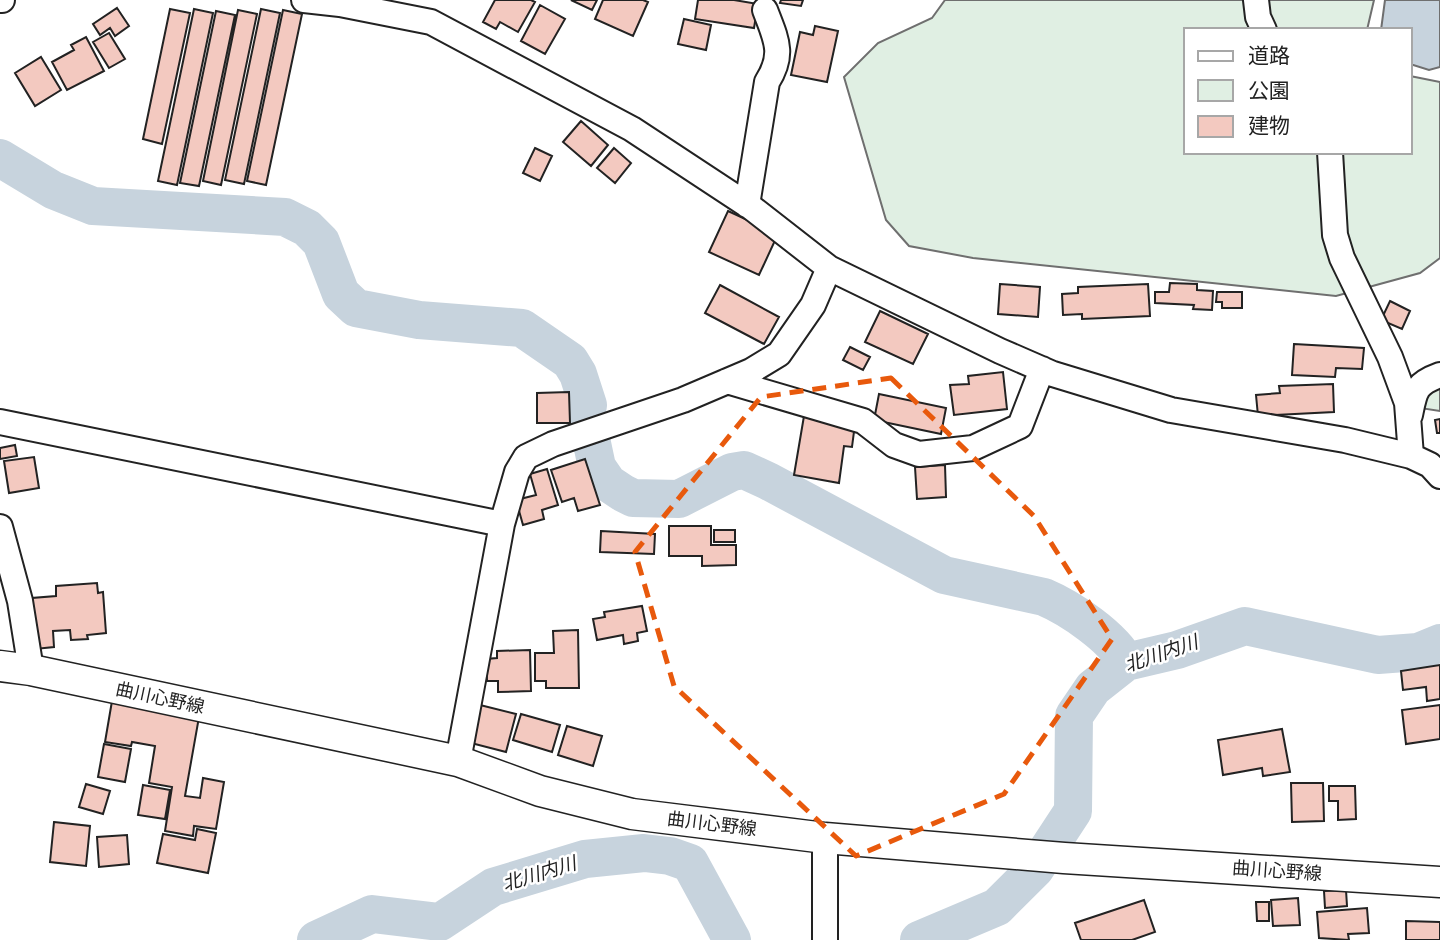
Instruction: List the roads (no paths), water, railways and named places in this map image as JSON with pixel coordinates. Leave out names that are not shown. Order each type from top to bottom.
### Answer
[{"type":"main road","name":"曲川心野線","points":[[0,666],[31,670],[458,761],[540,791],[632,814],[825,838],[1064,858],[1440,882]]},
{"type":"street","points":[[304,0],[340,4],[431,22],[632,129],[747,205],[829,268],[1042,369],[1171,410],[1345,440],[1410,456],[1430,465],[1440,476]]},
{"type":"street","points":[[1256,0],[1258,17],[1264,28]]},
{"type":"street","points":[[747,205],[767,82],[779,58],[776,40],[765,10]]},
{"type":"street","points":[[1330,154],[1335,235],[1342,258],[1390,357],[1407,403],[1410,456]]},
{"type":"street","points":[[458,761],[502,524],[517,472],[526,457],[553,444],[684,400],[751,371],[779,354],[813,305],[829,268]]},
{"type":"street","points":[[727,381],[863,421],[894,445],[919,454],[973,448],[1020,426],[1042,369]]},
{"type":"street","points":[[1409,419],[1416,389],[1426,380],[1440,374]]},
{"type":"street","points":[[0,422],[502,524]]},
{"type":"street","points":[[0,527],[20,601],[31,670]]},
{"type":"street","points":[[825,838],[825,940]]},
{"type":"waterway","points":[[0,158],[53,190],[93,206],[285,217],[307,228],[321,242],[341,294],[356,308],[419,320],[522,328],[570,361],[578,374],[588,405],[586,415],[597,467],[608,483],[623,493],[633,498],[679,499],[732,472],[744,470],[944,575],[1044,597],[1054,602],[1101,633],[1126,662]]},
{"type":"waterway","name":"北川内川","points":[[919,940],[997,907],[1035,869],[1073,811],[1074,716],[1093,688],[1126,662],[1177,650],[1245,626],[1378,655],[1418,652],[1440,643]]},
{"type":"waterway","name":"北川内川","points":[[316,940],[372,914],[440,922],[493,887],[585,859],[644,853],[670,856],[690,863],[732,940]]}]
